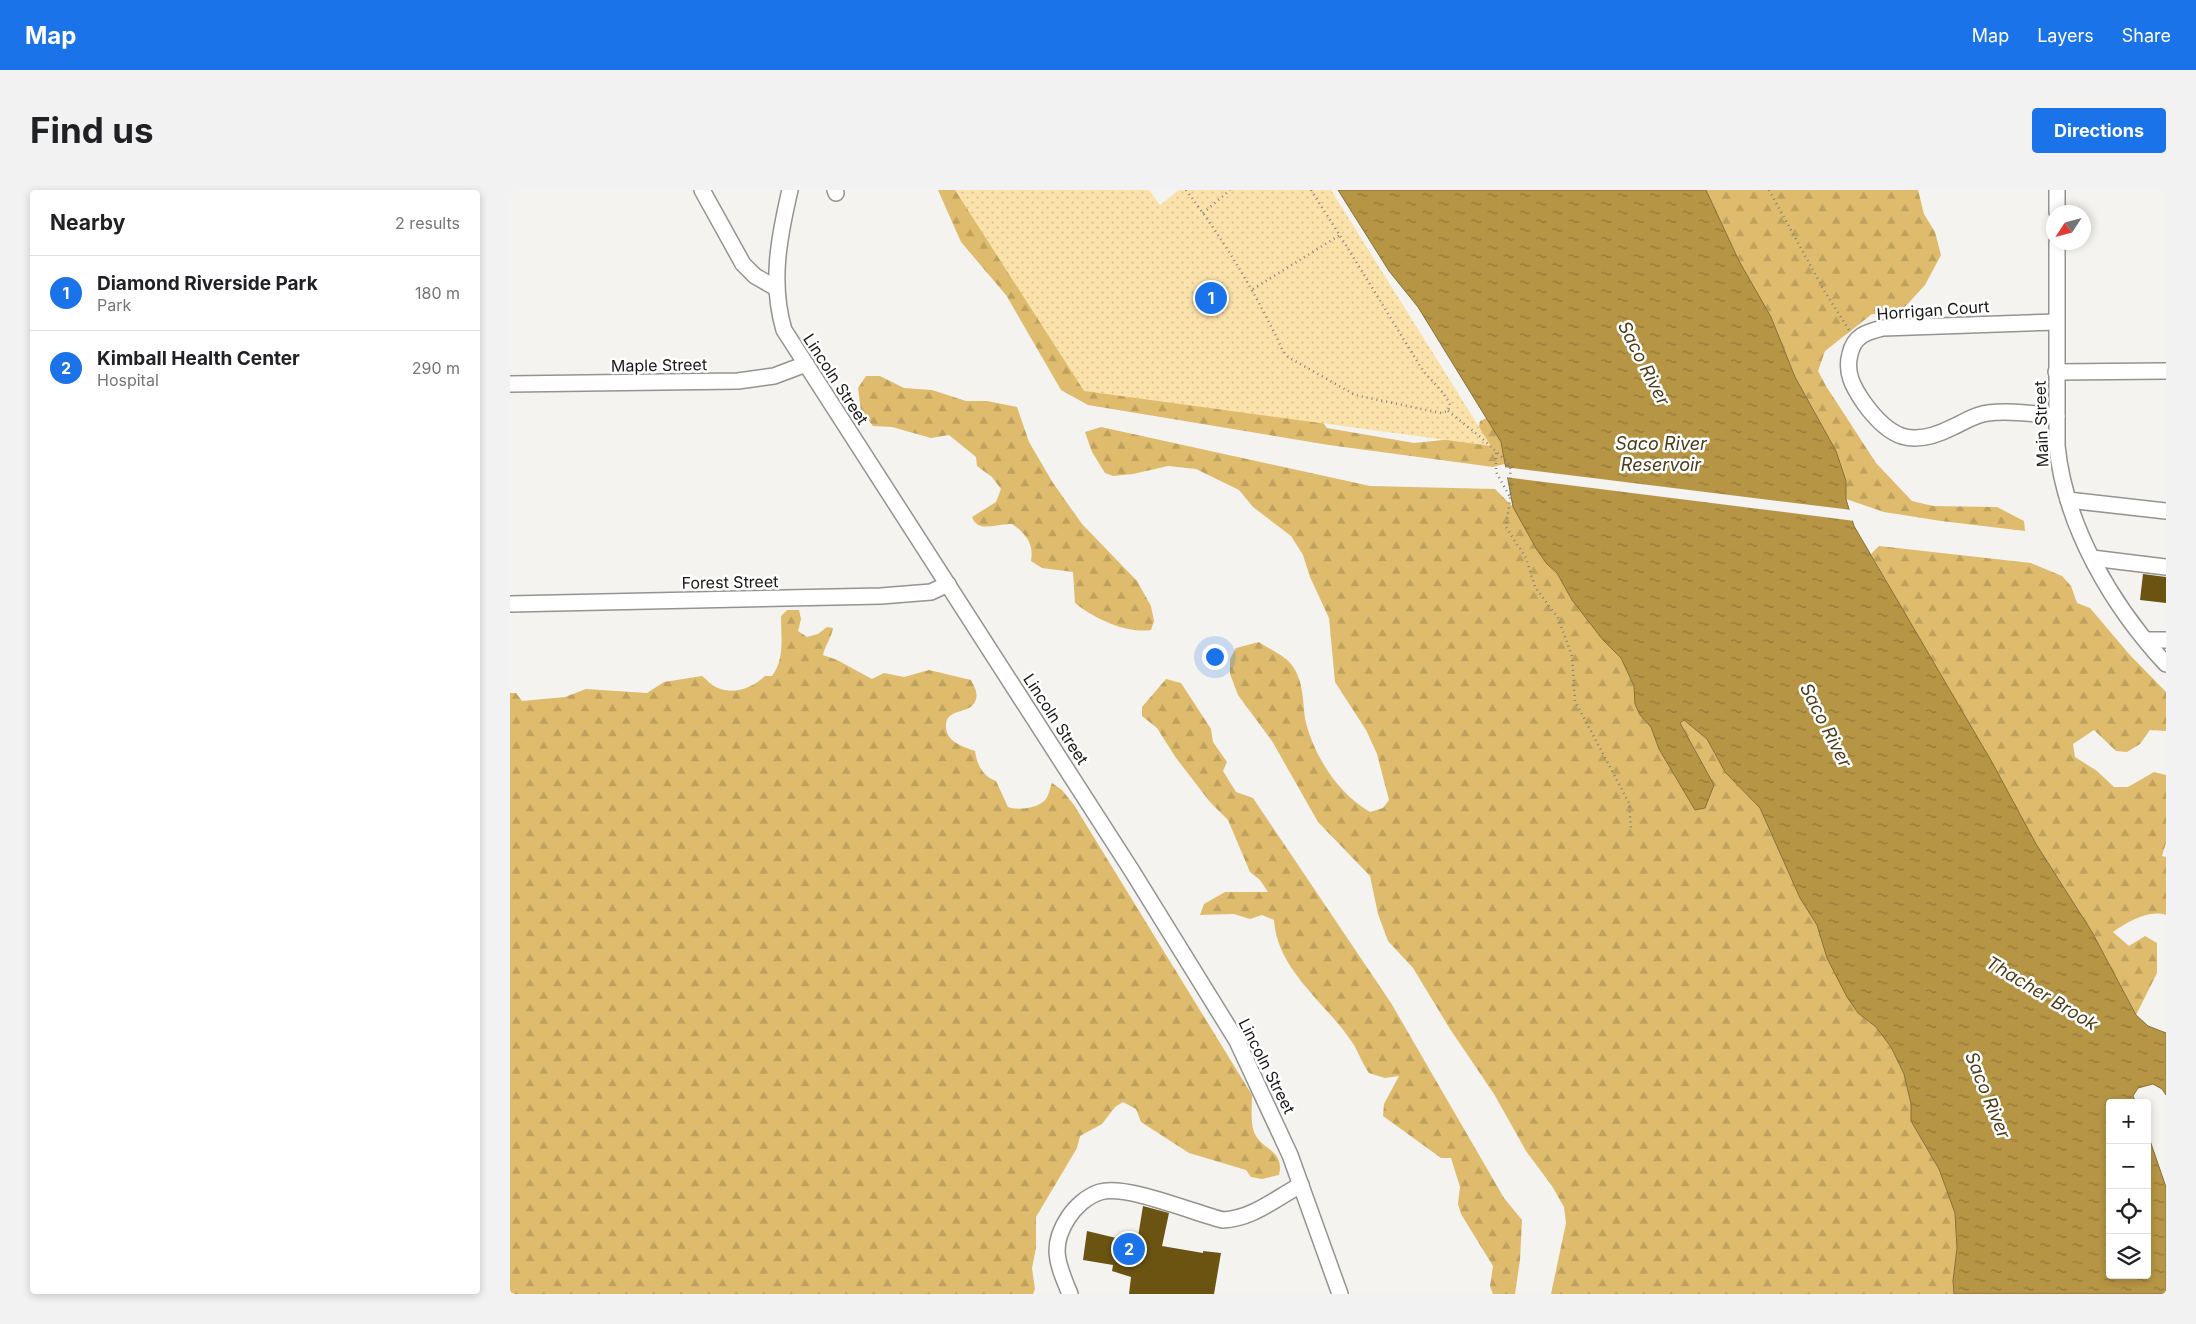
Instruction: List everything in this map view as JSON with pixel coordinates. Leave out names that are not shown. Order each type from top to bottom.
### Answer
[{"type":"street","points":[[702,190],[743,264],[755,276],[776,288]]},
{"type":"street","name":"Lincoln Street","points":[[790,190],[778,250],[776,288],[784,330],[1206,988],[1252,1070],[1278,1126],[1340,1294]]},
{"type":"street","points":[[2057,190],[2057,205]]},
{"type":"street","name":"Main Street","points":[[2057,250],[2056,372],[2059,465],[2068,500],[2092,558],[2125,613],[2166,664]]},
{"type":"street","name":"Horrigan Court","points":[[1855,340],[1869,331],[1890,327],[2056,322]]},
{"type":"street","points":[[1855,340],[1849,357],[1851,383],[1879,422],[1889,431],[1903,438],[1914,439],[1931,436],[1987,413],[2057,416]]},
{"type":"street","name":"Maple Street","points":[[510,384],[738,381],[774,376],[806,364]]},
{"type":"street","points":[[2056,372],[2166,371]]},
{"type":"street","points":[[2068,500],[2166,511]]},
{"type":"street","points":[[2092,558],[2166,567]]},
{"type":"street","name":"Forest Street","points":[[510,604],[881,596],[931,592],[948,584]]},
{"type":"street","points":[[2146,640],[2166,640]]},
{"type":"street","points":[[1070,1294],[1057,1260],[1059,1233],[1071,1214],[1090,1197],[1100,1192],[1136,1194],[1223,1220],[1236,1219],[1260,1210],[1300,1185]]},
{"type":"path","points":[[1186,190],[1253,289],[1283,351],[1288,356],[1355,395],[1441,414],[1448,411],[1450,405],[1447,398],[1422,369],[1311,190]]},
{"type":"path","points":[[1203,213],[1230,190]]},
{"type":"path","points":[[1769,190],[1825,292],[1855,340]]},
{"type":"path","points":[[1253,289],[1340,235]]},
{"type":"path","points":[[1448,411],[1496,451],[1510,466],[1510,498],[1506,527],[1526,558],[1535,587],[1558,618],[1572,656],[1575,701],[1628,803],[1631,829]]},
{"type":"path","points":[[1496,451],[1496,472],[1510,498]]},
{"type":"green space","points":[[938,190],[1141,190],[1327,428],[1414,443],[1443,440],[1478,432],[1480,421],[1491,416],[1512,462],[1493,467],[1329,445],[1088,405],[1061,390],[1006,295],[961,242]]},
{"type":"green space","points":[[1706,190],[1918,190],[1924,214],[1935,232],[1941,255],[1925,285],[1903,309],[1887,315],[1872,314],[1825,351],[1818,371],[1876,463],[1912,501],[1933,506],[1997,507],[2024,521],[2025,531],[1884,512],[1846,499],[1846,481],[1836,451],[1795,377],[1771,317],[1739,261]]},
{"type":"green space","points":[[866,376],[880,376],[904,388],[932,390],[966,401],[987,401],[1017,407],[1029,442],[1053,483],[1082,524],[1137,581],[1151,606],[1154,621],[1151,630],[1132,630],[1111,624],[1082,609],[1075,603],[1073,572],[1042,568],[1031,561],[1032,555],[1028,539],[1012,524],[983,526],[975,522],[972,517],[996,502],[1001,489],[992,477],[977,466],[976,457],[949,435],[931,438],[892,427],[873,426],[861,411],[858,388]]},
{"type":"green space","points":[[1101,427],[1370,486],[1495,489],[1513,507],[1547,563],[1557,573],[1603,640],[1621,658],[1634,686],[1635,704],[1640,715],[1651,727],[1659,749],[1695,809],[1701,761],[1680,723],[1684,720],[1707,739],[1725,772],[1760,808],[1800,898],[1817,925],[1827,958],[1858,1013],[1876,1027],[1891,1047],[1904,1074],[1911,1104],[1911,1121],[1939,1169],[1955,1213],[1957,1248],[1953,1281],[1954,1294],[1551,1294],[1566,1223],[1564,1207],[1552,1186],[1526,1151],[1494,1094],[1450,1029],[1413,968],[1388,941],[1378,914],[1370,876],[1318,822],[1272,741],[1238,695],[1230,674],[1230,659],[1236,648],[1259,642],[1288,661],[1299,678],[1306,723],[1315,749],[1322,762],[1338,785],[1359,804],[1370,812],[1383,808],[1389,800],[1377,754],[1366,730],[1335,682],[1329,618],[1310,577],[1303,555],[1291,536],[1253,507],[1239,490],[1196,469],[1168,466],[1133,474],[1113,476],[1105,473],[1092,452],[1085,432]]},
{"type":"green space","points":[[1879,546],[2031,563],[2062,576],[2071,586],[2077,603],[2090,608],[2129,654],[2166,692],[2166,731],[2150,730],[2140,744],[2127,752],[2116,751],[2094,730],[2073,744],[2075,757],[2097,771],[2114,787],[2128,787],[2154,772],[2166,775],[2166,843],[2162,856],[2166,857],[2166,915],[2145,915],[2113,932],[2129,946],[2145,936],[2157,943],[2157,973],[2136,1015],[2092,932],[2036,844],[1871,554]]},
{"type":"green space","points":[[787,610],[799,610],[801,619],[798,631],[807,637],[818,634],[827,627],[833,628],[823,655],[837,660],[872,679],[884,673],[904,677],[929,670],[971,680],[976,691],[976,699],[969,708],[949,717],[946,728],[949,737],[966,748],[975,751],[981,769],[987,776],[996,781],[1008,807],[1018,809],[1042,803],[1048,795],[1052,783],[1062,790],[1074,805],[1252,1095],[1253,1130],[1258,1139],[1279,1160],[1279,1175],[1262,1179],[1251,1177],[1246,1170],[1189,1153],[1141,1122],[1136,1109],[1123,1102],[1115,1107],[1102,1124],[1080,1136],[1077,1148],[1036,1217],[1036,1248],[1032,1268],[1035,1289],[1033,1294],[510,1294],[510,693],[516,693],[522,701],[565,697],[586,689],[647,693],[664,682],[702,676],[711,684],[724,690],[743,689],[755,684],[765,676],[772,676],[776,669],[781,655],[781,616]]},
{"type":"green space","points":[[1166,679],[1181,683],[1211,729],[1213,742],[1227,762],[1223,771],[1236,792],[1253,798],[1391,1003],[1504,1198],[1522,1220],[1520,1260],[1515,1294],[1493,1294],[1490,1286],[1493,1266],[1461,1214],[1458,1204],[1460,1187],[1451,1158],[1441,1158],[1383,1116],[1384,1104],[1399,1076],[1385,1078],[1369,1073],[1352,1042],[1293,970],[1277,938],[1274,920],[1262,915],[1250,919],[1234,914],[1200,915],[1204,904],[1225,892],[1268,892],[1260,880],[1250,872],[1228,820],[1210,802],[1176,758],[1157,728],[1142,716],[1142,707]]},
{"type":"shaded area","points":[[955,190],[1149,190],[1160,205],[1179,190],[1331,190],[1491,446],[1084,391]]},
{"type":"water","name":"Saco River Reservoir","points":[[1338,190],[1706,190],[1739,261],[1771,317],[1795,377],[1836,451],[1846,481],[1846,499],[1854,526],[1993,764],[2036,844],[2092,932],[2136,1015],[2148,1026],[2166,1033],[2166,1095],[2162,1089],[2153,1084],[2138,1088],[2133,1096],[2134,1099],[2106,1099],[2106,1279],[2151,1279],[2151,1144],[2166,1187],[2166,1294],[1954,1294],[1953,1281],[1957,1248],[1955,1213],[1939,1169],[1911,1121],[1911,1104],[1904,1074],[1891,1047],[1876,1027],[1858,1013],[1847,997],[1827,958],[1817,925],[1800,898],[1760,808],[1725,772],[1707,739],[1684,720],[1680,723],[1714,785],[1705,808],[1695,810],[1659,749],[1651,727],[1640,715],[1635,704],[1634,686],[1621,658],[1603,640],[1572,600],[1557,573],[1547,564],[1537,550],[1513,507],[1501,442],[1418,307],[1389,271]]},
{"type":"pier","points":[[1503,467],[1852,510],[1855,521],[1505,477]]},
{"type":"building","points":[[2143,574],[2166,577],[2166,603],[2140,600]]},
{"type":"building","points":[[1143,1206],[1169,1213],[1162,1246],[1203,1253],[1203,1251],[1221,1253],[1214,1294],[1129,1294],[1131,1277],[1112,1271],[1113,1265],[1083,1260],[1087,1231],[1137,1243]]},
{"type":"place","name":"Diamond Riverside Park","points":[[1211,298]]},
{"type":"place","name":"Kimball Health Center","points":[[1129,1249]]},
{"type":"water label","name":"Saco River","points":[[1644,363]]},
{"type":"water label","name":"Saco River","points":[[1826,725]]},
{"type":"water label","name":"Thacher Brook","points":[[2042,993]]},
{"type":"water label","name":"Saco River","points":[[1988,1095]]}]
